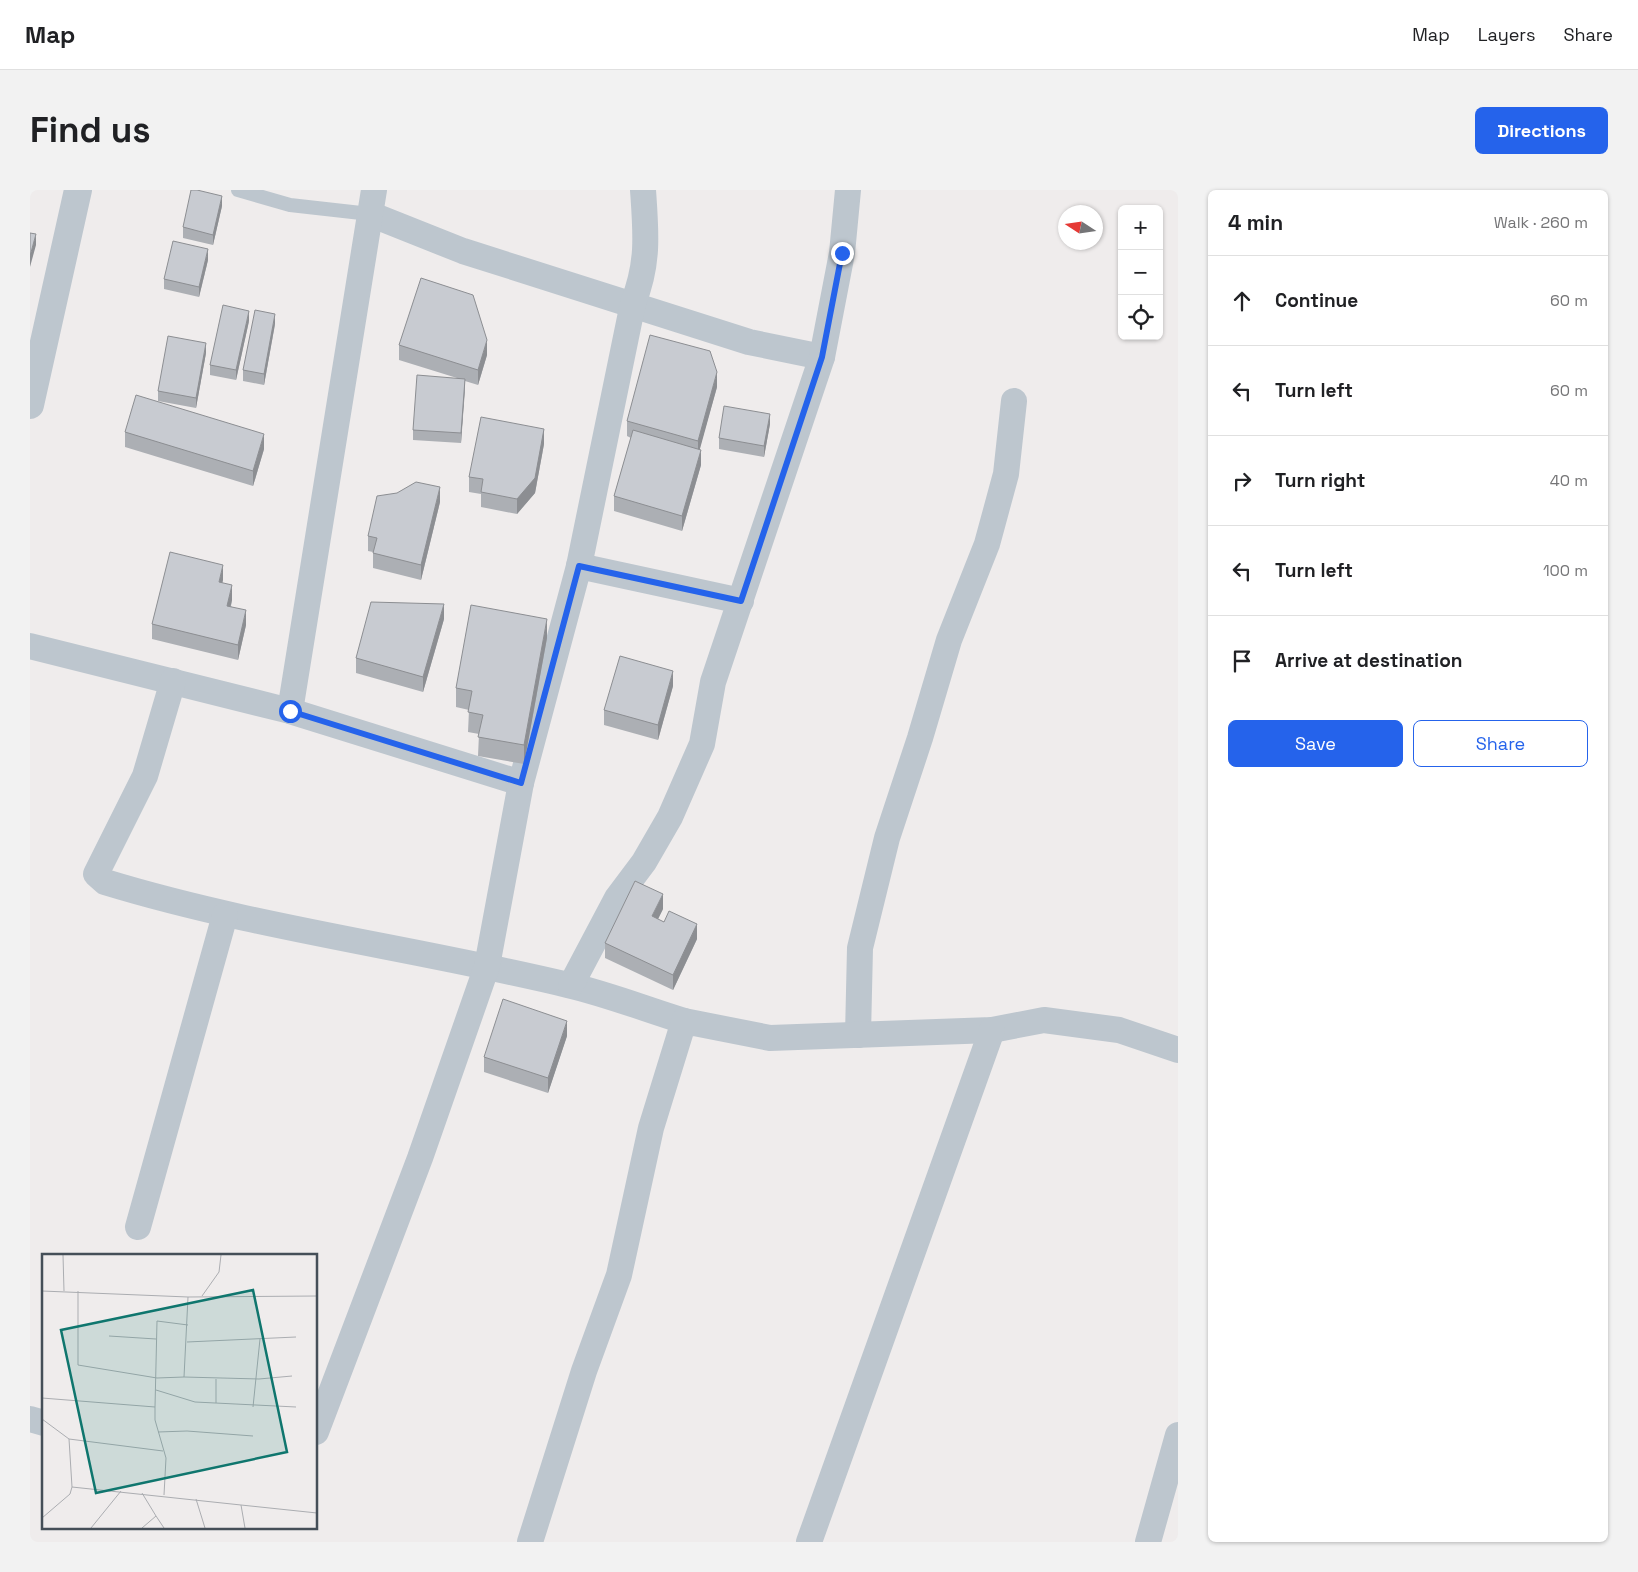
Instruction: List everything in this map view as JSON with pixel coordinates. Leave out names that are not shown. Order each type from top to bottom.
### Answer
[{"type":"street","points":[[30,405],[78,190]]},
{"type":"street","points":[[318,1427],[420,1158],[487,966],[521,783],[579,566],[633,304],[643,279],[645,261],[643,190]]},
{"type":"street","points":[[571,985],[618,898],[644,862],[670,817],[702,744],[713,682],[822,357],[842,253],[848,190]]},
{"type":"street","points":[[290,711],[372,202],[463,251],[749,342],[822,357]]},
{"type":"street","points":[[858,1035],[860,948],[887,838],[949,640],[987,544],[1006,474],[1014,401]]},
{"type":"street","points":[[579,566],[741,601]]},
{"type":"street","points":[[30,646],[290,711],[521,783]]},
{"type":"street","points":[[173,681],[145,776],[96,874],[105,882],[224,915],[487,966],[571,985],[684,1021],[770,1038],[992,1030],[1044,1020],[1119,1030],[1178,1050]]},
{"type":"street","points":[[138,1227],[224,915]]},
{"type":"street","points":[[530,1542],[584,1371],[619,1276],[651,1128],[684,1021]]},
{"type":"street","points":[[809,1542],[992,1030]]},
{"type":"street","points":[[30,1419],[42,1423]]},
{"type":"street","points":[[1148,1542],[1178,1434]]},
{"type":"lane","points":[[238,190],[290,205],[372,202]]},
{"type":"building","points":[[191,190],[222,196],[213,235],[183,227]]},
{"type":"building","points":[[30,233],[36,234],[30,256]]},
{"type":"building","points":[[173,241],[208,249],[199,287],[164,279]]},
{"type":"building","points":[[421,278],[473,295],[487,340],[478,370],[399,345]]},
{"type":"building","points":[[223,305],[249,311],[236,370],[210,365]]},
{"type":"building","points":[[255,310],[275,314],[264,374],[243,370]]},
{"type":"building","points":[[650,335],[710,351],[717,372],[698,441],[627,421]]},
{"type":"building","points":[[168,336],[206,343],[196,398],[158,391]]},
{"type":"building","points":[[417,375],[465,379],[461,433],[413,430]]},
{"type":"building","points":[[136,395],[264,434],[253,471],[125,432]]},
{"type":"building","points":[[724,406],[770,414],[764,446],[719,438]]},
{"type":"building","points":[[481,417],[544,429],[535,478],[517,499],[481,492],[483,479],[469,477]]},
{"type":"building","points":[[633,430],[701,450],[682,516],[614,496]]},
{"type":"building","points":[[416,482],[440,487],[421,565],[373,553],[377,538],[368,536],[377,496],[397,493]]},
{"type":"building","points":[[170,552],[223,565],[219,582],[232,585],[227,606],[246,610],[238,645],[152,624]]},
{"type":"building","points":[[371,602],[444,604],[423,677],[356,658]]},
{"type":"building","points":[[471,605],[547,619],[524,745],[478,737],[483,715],[468,712],[472,691],[456,688]]},
{"type":"building","points":[[620,656],[673,671],[658,725],[604,710]]},
{"type":"building","points":[[635,881],[663,894],[652,916],[664,922],[669,911],[697,924],[673,975],[605,943]]},
{"type":"building","points":[[503,999],[567,1021],[548,1078],[484,1057]]},
{"type":"route","points":[[290,711],[521,783],[579,566],[741,601],[822,357],[842,253]]}]
